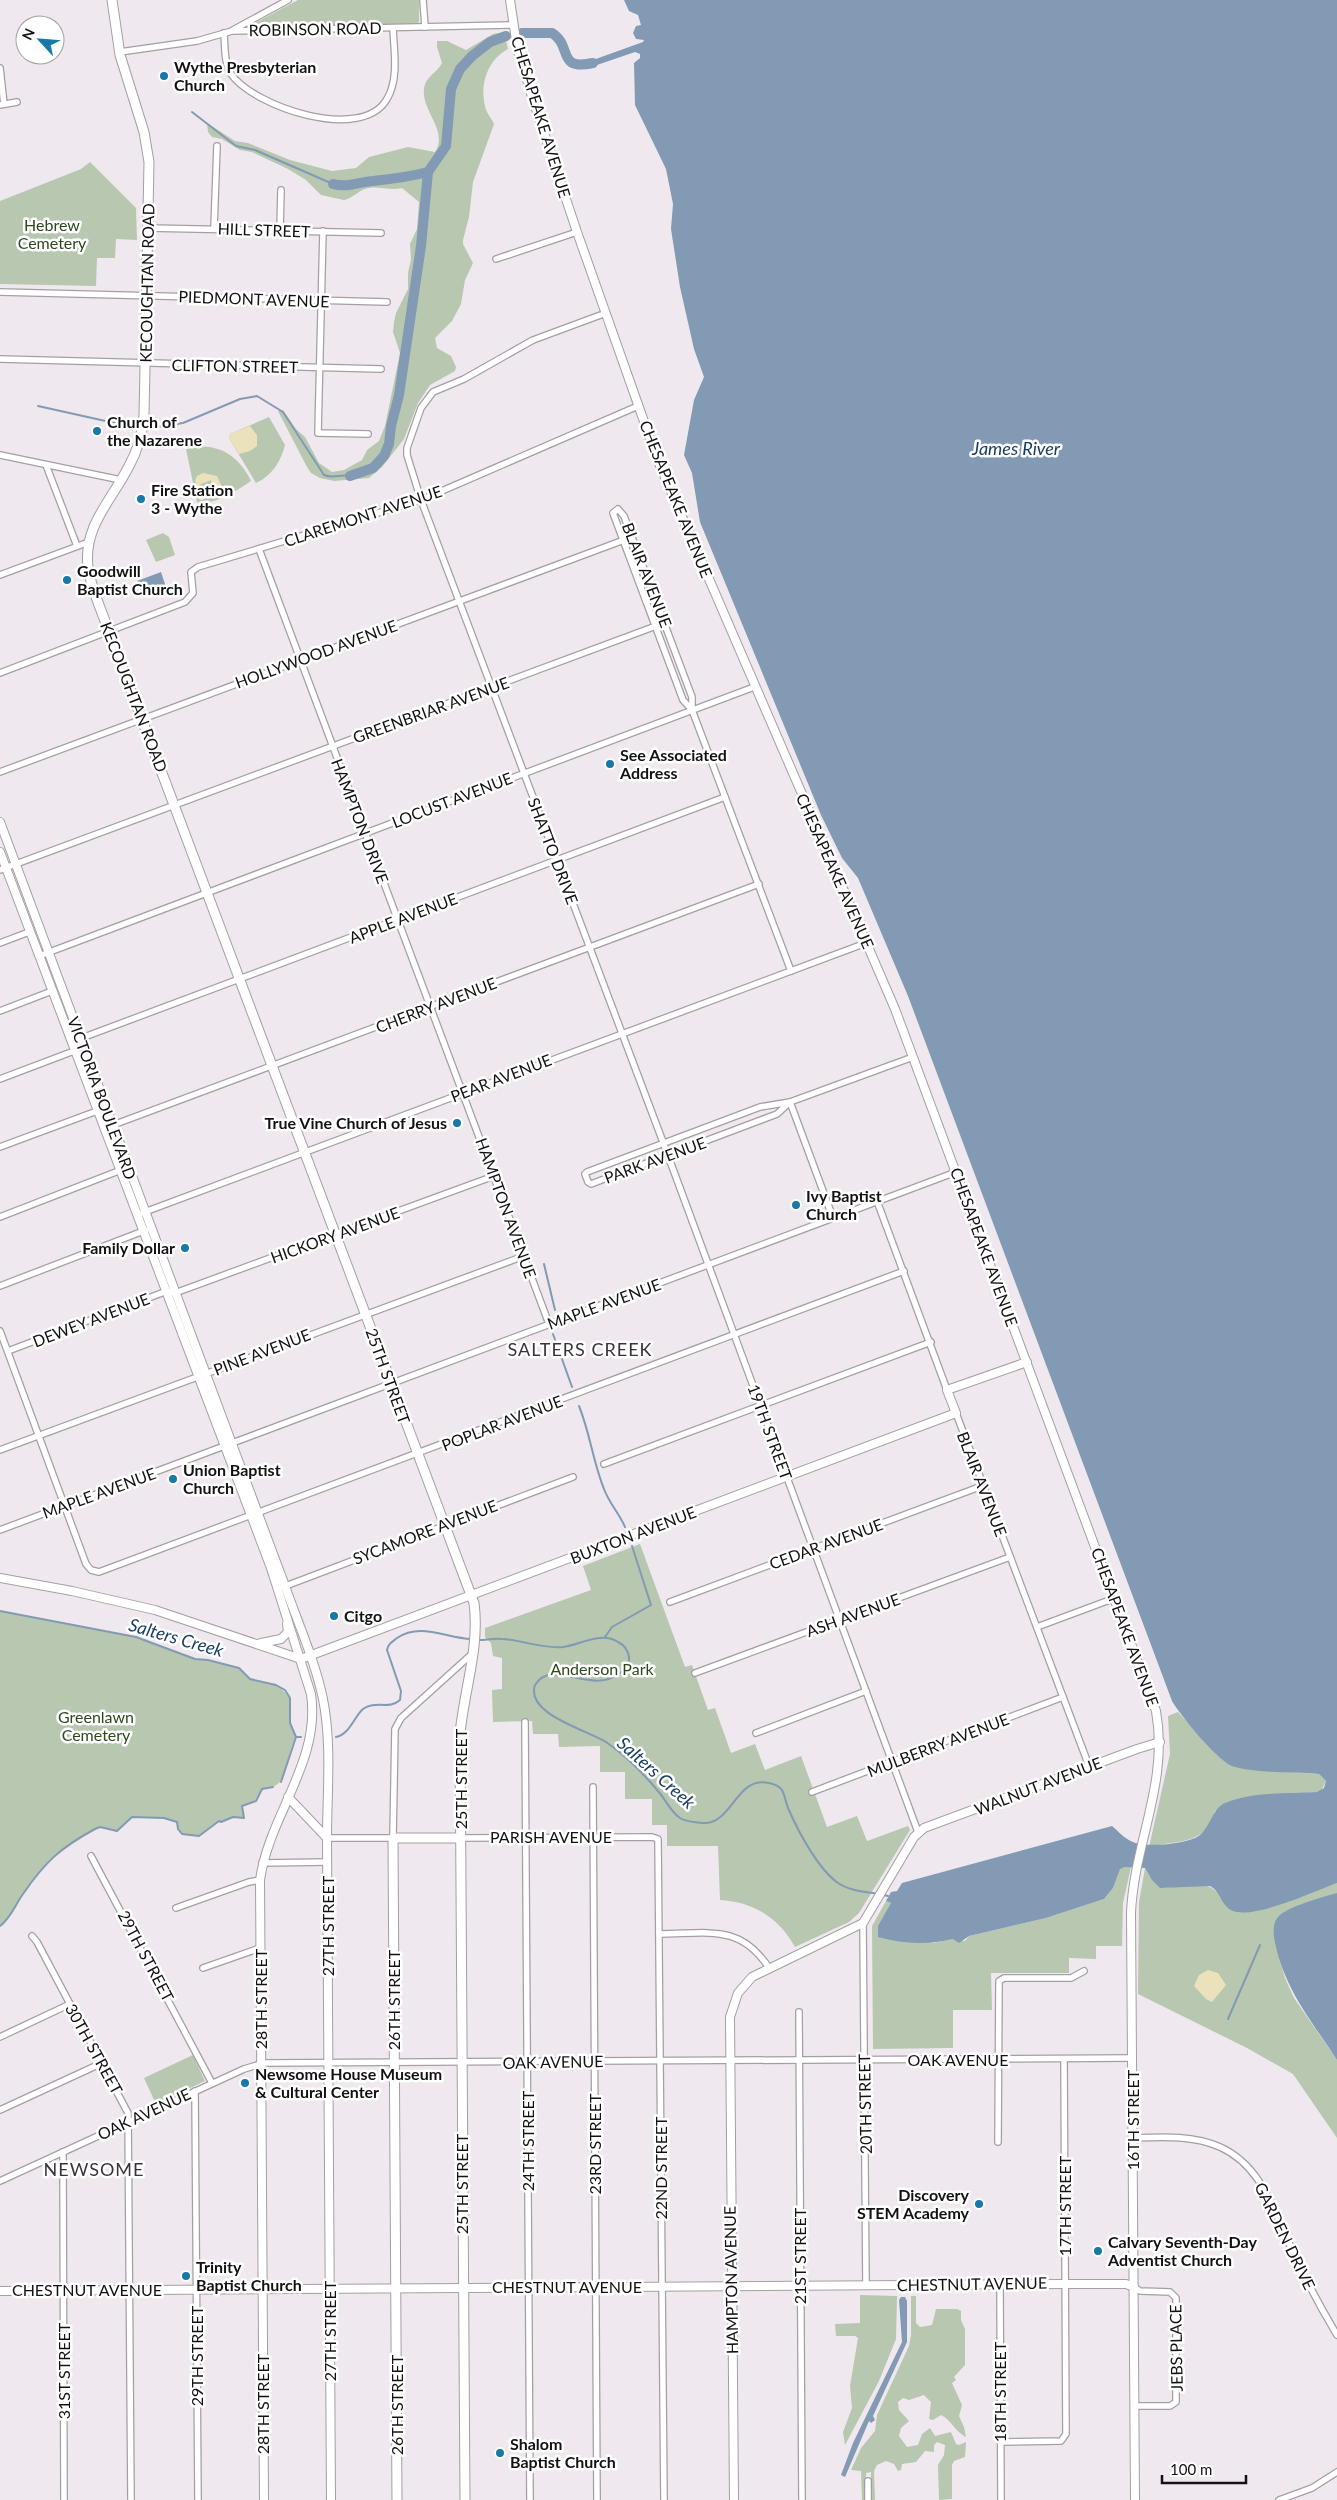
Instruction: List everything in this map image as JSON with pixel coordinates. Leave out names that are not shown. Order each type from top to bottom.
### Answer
[{"type":"main road","name":"KECOUGHTAN ROAD","points":[[112,0],[120,52],[147,146],[148,228],[143,430],[134,457],[99,513],[89,542],[88,567],[142,719],[282,1093]]},
{"type":"main road","name":"CHESAPEAKE AVENUE","points":[[510,0],[512,25],[528,82],[576,232],[658,461],[866,943],[913,1057],[1152,1695],[1160,1742]]},
{"type":"main road","name":"VICTORIA BOULEVARD","points":[[0,822],[113,1125],[141,1214],[202,1375]]},
{"type":"main road","name":"VICTORIA BOULEVARD","points":[[0,852],[3,869],[39,956],[97,1111],[141,1214]]},
{"type":"main road","name":"25TH STREET","points":[[282,1093],[475,1609],[473,1650],[460,1734],[465,2500]]},
{"type":"main road","points":[[948,1390],[1027,1362]]},
{"type":"main road","name":"27TH STREET","points":[[202,1375],[281,1588],[310,1656],[321,1690],[324,1711],[327,1838],[331,2500]]},
{"type":"main road","name":"BLAIR AVENUE","points":[[948,1390],[956,1414]]},
{"type":"main road","name":"BUXTON AVENUE","points":[[301,1658],[956,1414]]},
{"type":"main road","points":[[0,1578],[72,1591],[155,1610],[301,1658]]},
{"type":"main road","name":"27TH STREET","points":[[281,1588],[287,1620],[301,1658]]},
{"type":"main road","points":[[259,1644],[275,1642],[284,1637],[288,1632],[287,1620]]},
{"type":"main road","name":"28TH STREET","points":[[264,2500],[260,1880],[262,1863],[270,1836],[301,1768],[312,1727],[311,1694],[301,1658]]},
{"type":"main road","name":"WALNUT AVENUE","points":[[918,1832],[1089,1766],[1160,1742]]},
{"type":"main road","name":"16TH STREET","points":[[1135,2500],[1131,1912],[1136,1872],[1158,1776],[1160,1742]]},
{"type":"main road","points":[[288,1797],[327,1838]]},
{"type":"main road","points":[[730,2060],[730,2017],[734,2000],[747,1981],[769,1968],[863,1923],[918,1832]]},
{"type":"main road","name":"PARISH AVENUE","points":[[393,1838],[460,1838]]},
{"type":"main road","name":"26TH STREET","points":[[393,1838],[397,2500]]},
{"type":"main road","name":"HAMPTON AVENUE","points":[[730,2060],[734,2500]]},
{"type":"main road","name":"CHESTNUT AVENUE","points":[[0,2291],[1000,2284],[1126,2284],[1134,2287]]},
{"type":"street","points":[[232,31],[288,0]]},
{"type":"street","points":[[423,0],[425,27]]},
{"type":"street","name":"ROBINSON ROAD","points":[[120,52],[197,41],[232,31],[512,25]]},
{"type":"street","points":[[224,33],[230,72],[240,85],[266,101],[303,115],[349,119],[363,116],[376,110],[386,101],[394,76],[394,28]]},
{"type":"street","points":[[0,68],[2,104],[17,102]]},
{"type":"street","points":[[214,228],[217,146]]},
{"type":"street","points":[[280,230],[281,190]]},
{"type":"street","name":"HILL STREET","points":[[148,228],[381,233]]},
{"type":"street","points":[[323,232],[318,433],[368,434]]},
{"type":"street","points":[[496,259],[576,232]]},
{"type":"street","name":"PIEDMONT AVENUE","points":[[0,292],[387,302]]},
{"type":"street","name":"SHATTO DRIVE","points":[[606,313],[533,340],[464,380],[442,387],[429,396],[421,408],[407,448],[407,459],[523,774],[590,947],[620,1033]]},
{"type":"street","name":"CLIFTON STREET","points":[[0,359],[381,369]]},
{"type":"street","name":"CLAREMONT AVENUE","points":[[110,632],[188,600],[192,593],[190,576],[195,568],[421,500],[638,406]]},
{"type":"street","points":[[0,455],[121,480]]},
{"type":"street","points":[[46,465],[77,546]]},
{"type":"street","name":"BLAIR AVENUE","points":[[692,710],[683,700],[613,513],[618,509],[624,516],[692,696],[692,710],[792,971]]},
{"type":"street","name":"HOLLYWOOD AVENUE","points":[[0,772],[632,537]]},
{"type":"street","points":[[0,575],[89,542]]},
{"type":"street","name":"HAMPTON DRIVE","points":[[259,549],[462,1092]]},
{"type":"street","name":"GREENBRIAR AVENUE","points":[[3,869],[664,622]]},
{"type":"street","points":[[0,673],[110,632]]},
{"type":"street","name":"LOCUST AVENUE","points":[[39,956],[754,687]]},
{"type":"street","name":"APPLE AVENUE","points":[[81,1039],[398,921],[725,796]]},
{"type":"street","name":"CHERRY AVENUE","points":[[113,1125],[431,1008],[759,884]]},
{"type":"street","points":[[0,943],[29,932]]},
{"type":"street","name":"PEAR AVENUE","points":[[141,1214],[462,1092],[866,943]]},
{"type":"street","points":[[0,1011],[52,991]]},
{"type":"street","name":"19TH STREET","points":[[620,1033],[663,1142],[918,1832]]},
{"type":"street","points":[[0,1079],[74,1051],[81,1039]]},
{"type":"street","name":"PARK AVENUE","points":[[790,1102],[777,1114],[591,1184],[588,1182],[585,1174],[663,1142],[760,1106],[790,1102],[913,1057]]},
{"type":"street","name":"HAMPTON AVENUE","points":[[462,1092],[549,1324]]},
{"type":"street","points":[[790,1102],[833,1218]]},
{"type":"street","points":[[0,1147],[97,1111]]},
{"type":"street","name":"PARK AVENUE","points":[[719,1122],[726,1134]]},
{"type":"street","points":[[0,1217],[121,1170]]},
{"type":"street","name":"MAPLE AVENUE","points":[[0,1530],[956,1172]]},
{"type":"street","name":"HICKORY AVENUE","points":[[171,1292],[335,1235],[494,1176]]},
{"type":"street","name":"BLAIR AVENUE","points":[[877,1201],[948,1390]]},
{"type":"street","points":[[0,1286],[147,1230]]},
{"type":"street","name":"PINE AVENUE","points":[[0,1450],[524,1256]]},
{"type":"street","name":"POPLAR AVENUE","points":[[65,1506],[86,1564],[91,1570],[99,1572],[418,1455],[904,1271]]},
{"type":"street","name":"DEWEY AVENUE","points":[[8,1351],[171,1292]]},
{"type":"street","points":[[0,1331],[65,1506]]},
{"type":"street","points":[[604,1464],[931,1342]]},
{"type":"street","name":"BLAIR AVENUE","points":[[956,1414],[1089,1766]]},
{"type":"street","name":"SYCAMORE AVENUE","points":[[281,1588],[573,1477]]},
{"type":"street","name":"CEDAR AVENUE","points":[[670,1602],[982,1486]]},
{"type":"street","name":"ASH AVENUE","points":[[695,1673],[1010,1557]]},
{"type":"street","points":[[1037,1627],[1115,1598]]},
{"type":"street","name":"26TH STREET","points":[[393,1838],[394,1735],[398,1723],[473,1650]]},
{"type":"street","points":[[756,1733],[866,1691]]},
{"type":"street","name":"MULBERRY AVENUE","points":[[812,1792],[1064,1697]]},
{"type":"street","name":"24TH STREET","points":[[525,1722],[530,2500]]},
{"type":"street","name":"23RD STREET","points":[[593,1787],[597,2500]]},
{"type":"street","name":"PARISH AVENUE","points":[[460,1838],[655,1837]]},
{"type":"street","name":"22ND STREET","points":[[655,1837],[659,1842],[664,2500]]},
{"type":"street","name":"PARISH AVENUE","points":[[327,1838],[393,1838]]},
{"type":"street","name":"29TH STREET","points":[[91,1856],[212,2083]]},
{"type":"street","points":[[262,1863],[327,1862]]},
{"type":"street","points":[[176,1908],[248,1882],[260,1880]]},
{"type":"street","name":"20TH STREET","points":[[863,1923],[866,2285]]},
{"type":"street","points":[[659,1934],[721,1934],[734,1936],[754,1948],[769,1968]]},
{"type":"street","name":"30TH STREET","points":[[32,1936],[126,2106],[129,2121],[131,2500]]},
{"type":"street","points":[[203,1968],[260,1948]]},
{"type":"street","points":[[998,2142],[998,1984],[1004,1978],[1071,1978],[1084,1971]]},
{"type":"street","points":[[0,2037],[70,2004]]},
{"type":"street","name":"21ST STREET","points":[[799,2012],[802,2500]]},
{"type":"street","name":"OAK AVENUE","points":[[0,2181],[212,2083],[261,2064],[1132,2058]]},
{"type":"street","name":"17TH STREET","points":[[1001,2442],[1061,2441],[1066,2439],[1064,2059]]},
{"type":"street","points":[[0,2110],[102,2063]]},
{"type":"street","name":"29TH STREET","points":[[195,2091],[198,2500]]},
{"type":"street","name":"GARDEN DRIVE","points":[[1133,2138],[1183,2138],[1218,2146],[1237,2157],[1250,2169],[1266,2192],[1306,2278],[1337,2334]]},
{"type":"street","name":"31ST STREET","points":[[63,2152],[64,2500]]},
{"type":"street","name":"18TH STREET","points":[[1000,2284],[1001,2500]]},
{"type":"street","name":"JEBS PLACE","points":[[1134,2287],[1140,2291],[1173,2293],[1176,2298],[1176,2402],[1170,2406],[1135,2406]]},
{"type":"street","points":[[1279,2500],[1312,2488],[1337,2472]]},
{"type":"street","points":[[868,2481],[868,2500]]},
{"type":"green space","points":[[298,0],[419,0],[419,22],[415,24],[252,28],[253,24]]},
{"type":"green space","points":[[504,32],[508,49],[494,60],[486,75],[484,84],[483,92],[486,110],[494,124],[473,182],[469,217],[463,240],[463,244],[473,263],[465,280],[461,304],[452,321],[435,338],[437,348],[451,356],[456,367],[455,371],[430,385],[418,403],[404,439],[382,467],[369,478],[334,481],[320,478],[311,473],[307,467],[278,411],[283,410],[296,429],[305,437],[319,463],[332,472],[344,470],[362,460],[367,450],[379,441],[385,426],[400,353],[393,332],[394,322],[396,313],[408,289],[408,273],[411,259],[410,244],[417,229],[419,202],[402,188],[365,189],[344,200],[321,195],[306,180],[288,169],[252,152],[240,150],[222,139],[212,137],[208,132],[207,123],[235,141],[248,143],[290,160],[332,171],[356,168],[369,157],[408,147],[435,152],[439,136],[426,105],[424,88],[429,77],[442,63],[437,41],[447,41],[466,50],[493,34]]},
{"type":"green space","name":"Hebrew Cemetery","points":[[90,162],[136,208],[137,240],[116,239],[115,258],[97,258],[96,286],[0,284],[0,201],[81,169]]},
{"type":"green space","points":[[269,417],[285,445],[275,467],[267,476],[256,483],[229,438],[230,434]]},
{"type":"green space","points":[[195,447],[213,448],[229,454],[247,473],[251,481],[221,498],[208,503],[201,504],[197,502],[186,449]]},
{"type":"green space","points":[[163,533],[169,537],[175,555],[156,562],[146,540]]},
{"type":"green space","name":"Anderson Park","points":[[640,1544],[685,1667],[692,1665],[708,1710],[715,1708],[731,1753],[755,1744],[765,1770],[801,1756],[827,1827],[857,1816],[867,1841],[908,1826],[910,1830],[859,1913],[849,1922],[795,1947],[781,1928],[764,1913],[744,1904],[720,1900],[718,1846],[667,1846],[667,1825],[652,1825],[652,1799],[625,1799],[625,1772],[600,1772],[600,1746],[559,1747],[558,1734],[533,1734],[532,1721],[493,1722],[492,1690],[502,1689],[502,1658],[493,1656],[491,1643],[485,1637],[485,1628],[591,1590],[583,1566]]},
{"type":"green space","name":"Greenlawn Cemetery","points":[[0,1611],[136,1637],[195,1659],[208,1660],[239,1668],[250,1679],[279,1686],[290,1698],[290,1723],[296,1737],[282,1779],[275,1786],[261,1790],[254,1802],[242,1806],[244,1818],[233,1817],[221,1822],[218,1821],[199,1836],[182,1834],[178,1829],[177,1822],[164,1818],[132,1817],[117,1831],[100,1827],[95,1829],[63,1849],[46,1864],[20,1898],[13,1911],[0,1926]]},
{"type":"green space","points":[[1178,1712],[1209,1746],[1248,1769],[1319,1774],[1326,1781],[1321,1791],[1248,1797],[1215,1811],[1211,1822],[1197,1836],[1189,1840],[1149,1847],[1170,1754],[1168,1716]]},
{"type":"green space","points":[[1131,1867],[1123,1903],[1122,1946],[1096,1946],[1096,1959],[1069,1958],[1069,1973],[991,1973],[992,2010],[953,2010],[953,2048],[873,2049],[872,1926],[886,1901],[891,1903],[886,1914],[933,1943],[953,1939],[965,1941],[969,1936],[1046,1918],[1104,1899],[1113,1888],[1120,1868]]},
{"type":"green space","points":[[1145,1868],[1149,1875],[1164,1888],[1196,1884],[1203,1885],[1210,1887],[1221,1899],[1260,1910],[1337,1883],[1337,1893],[1284,1912],[1279,1958],[1294,1998],[1337,2060],[1337,2138],[1293,2074],[1247,2048],[1138,1994],[1139,1902]]},
{"type":"green space","points":[[193,2055],[205,2081],[156,2104],[144,2078]]},
{"type":"green space","points":[[860,2295],[897,2296],[896,2339],[879,2381],[845,2445],[843,2432],[852,2408],[850,2386],[858,2338],[855,2336],[836,2336],[835,2324],[860,2323]]},
{"type":"green space","points":[[911,2296],[916,2296],[916,2323],[920,2327],[932,2325],[936,2309],[957,2309],[961,2311],[961,2320],[965,2329],[965,2365],[954,2377],[956,2380],[952,2383],[962,2405],[959,2416],[966,2437],[948,2419],[941,2415],[933,2420],[929,2419],[931,2402],[924,2395],[909,2400],[903,2398],[898,2402],[899,2410],[909,2421],[901,2428],[899,2436],[907,2447],[918,2445],[922,2434],[930,2428],[935,2436],[951,2432],[956,2444],[959,2445],[966,2442],[965,2457],[954,2461],[952,2465],[952,2499],[939,2500],[938,2465],[944,2455],[945,2445],[937,2442],[934,2445],[934,2452],[925,2451],[916,2462],[902,2464],[901,2470],[898,2471],[894,2464],[886,2461],[877,2465],[874,2471],[875,2500],[871,2500],[871,2472],[866,2473],[865,2500],[862,2500],[861,2471],[851,2470],[861,2448],[875,2431],[877,2415],[909,2346],[911,2335]]},
{"type":"sand","points":[[250,426],[257,435],[257,446],[250,451],[239,454],[229,438],[230,434]]},
{"type":"sand","points":[[203,473],[217,476],[222,487],[217,495],[205,497],[202,501],[199,499],[200,495],[195,480],[197,476]],"holes":[[[211,480],[214,493],[202,495],[199,485]]]},
{"type":"sand","points":[[1208,1970],[1218,1973],[1226,1985],[1212,2002],[1206,1999],[1194,1986],[1199,1975]]},
{"type":"water","name":"James River","points":[[624,0],[1337,0],[1337,1883],[1285,1903],[1255,1911],[1233,1911],[1226,1906],[1217,1892],[1210,1886],[1160,1888],[1152,1880],[1145,1868],[1125,1867],[1120,1869],[1113,1888],[1104,1899],[1046,1918],[969,1936],[959,1943],[953,1939],[915,1943],[878,1937],[878,1926],[891,1903],[886,1901],[891,1892],[897,1891],[902,1883],[1112,1826],[1127,1839],[1139,1844],[1157,1845],[1187,1841],[1204,1831],[1221,1805],[1225,1803],[1247,1796],[1317,1792],[1324,1788],[1326,1781],[1319,1774],[1256,1771],[1228,1764],[1201,1738],[1172,1701],[908,996],[858,878],[842,858],[821,815],[700,522],[692,473],[684,455],[694,400],[704,377],[694,349],[680,287],[671,229],[673,204],[666,169],[635,105],[634,63],[640,58],[640,54],[635,52],[594,66],[593,60],[643,42],[644,40],[636,39],[633,33],[636,26],[641,25],[638,15],[629,11]]},
{"type":"water","points":[[161,572],[167,590],[159,594],[156,585],[141,591],[137,581]]},
{"type":"water","points":[[1337,1893],[1337,2060],[1310,2020],[1286,1978],[1276,1947],[1274,1924],[1282,1913],[1305,1903]]},
{"type":"water","points":[[901,2297],[905,2297],[907,2301],[907,2342],[873,2416],[875,2420],[871,2423],[869,2421],[845,2477],[841,2475],[853,2443],[902,2342],[899,2300]]},
{"type":"waterway","points":[[522,33],[552,33],[558,38],[566,56],[574,64],[593,63]]},
{"type":"waterway","points":[[350,476],[373,468],[384,456],[389,444],[391,426],[399,395],[421,246],[428,172],[446,146],[451,89],[460,69],[472,56],[490,42],[506,36]]},
{"type":"waterway","points":[[192,112],[236,146],[255,150],[333,184]]},
{"type":"waterway","points":[[333,184],[348,185],[401,178],[428,172]]},
{"type":"waterway","points":[[157,427],[183,423],[240,399],[257,396],[283,412],[324,475],[331,477],[350,476]]},
{"type":"waterway","points":[[38,406],[110,422],[135,424]]},
{"type":"waterway","points":[[544,1264],[555,1310]]},
{"type":"waterway","points":[[553,1334],[572,1387]]},
{"type":"waterway","points":[[579,1406],[604,1489],[625,1527]]},
{"type":"waterway","points":[[605,1637],[612,1627],[651,1605],[632,1546]]},
{"type":"waterway","name":"Salters Creek","points":[[0,1611],[136,1637],[195,1659],[208,1660],[239,1668],[250,1679],[276,1685],[285,1690],[290,1698],[290,1723],[296,1737],[301,1737]]},
{"type":"waterway","name":"Salters Creek","points":[[336,1737],[341,1736],[360,1712],[368,1706],[391,1704],[400,1700],[401,1691],[387,1650],[389,1645],[397,1638],[406,1633],[424,1631],[471,1639]]},
{"type":"waterway","name":"Salters Creek","points":[[479,1640],[510,1640],[555,1647],[570,1646],[598,1638],[611,1639],[620,1643],[627,1650],[629,1659],[624,1670],[609,1679],[597,1681],[562,1675],[542,1677],[535,1685],[534,1695],[539,1704],[548,1713],[597,1737],[620,1753],[661,1794],[673,1812],[685,1820],[702,1823],[712,1822],[728,1810],[749,1786],[758,1783],[776,1785],[782,1790],[792,1817],[809,1849],[823,1869],[838,1883],[848,1888],[879,1894]]},
{"type":"waterway","points":[[281,1782],[296,1737]]},
{"type":"waterway","points":[[0,1926],[13,1911],[20,1898],[46,1864],[63,1849],[95,1829],[100,1827],[117,1831],[132,1817],[164,1818],[177,1822],[178,1829],[182,1834],[199,1836],[219,1821],[221,1822],[233,1817],[244,1818],[242,1806],[256,1801],[262,1789],[273,1787]]},
{"type":"waterway","name":"Salters Creek","points":[[883,1895],[888,1896]]},
{"type":"waterway","points":[[1228,2019],[1260,1945]]},
{"type":"place","name":"Wythe Presbyterian Church","points":[[164,76]]},
{"type":"place","name":"Church of the Nazarene","points":[[97,431]]},
{"type":"place","name":"Fire Station 3 - Wythe","points":[[141,499]]},
{"type":"place","name":"Goodwill Baptist Church","points":[[67,580]]},
{"type":"place","name":"See Associated Address","points":[[610,764]]},
{"type":"place","name":"True Vine Church of Jesus","points":[[457,1123]]},
{"type":"place","name":"Ivy Baptist Church","points":[[796,1205]]},
{"type":"place","name":"Family Dollar","points":[[185,1248]]},
{"type":"place","name":"Union Baptist Church","points":[[173,1479]]},
{"type":"place","name":"Citgo","points":[[334,1616]]},
{"type":"place","name":"Newsome House Museum & Cultural Center","points":[[245,2083]]},
{"type":"place","name":"Discovery STEM Academy","points":[[979,2204]]},
{"type":"place","name":"Calvary Seventh-Day Adventist Church","points":[[1098,2251]]},
{"type":"place","name":"Trinity Baptist Church","points":[[186,2276]]},
{"type":"place","name":"Shalom Baptist Church","points":[[500,2453]]},
{"type":"district","name":"SALTERS CREEK","points":[[580,1350]]},
{"type":"district","name":"NEWSOME","points":[[94,2170]]}]
